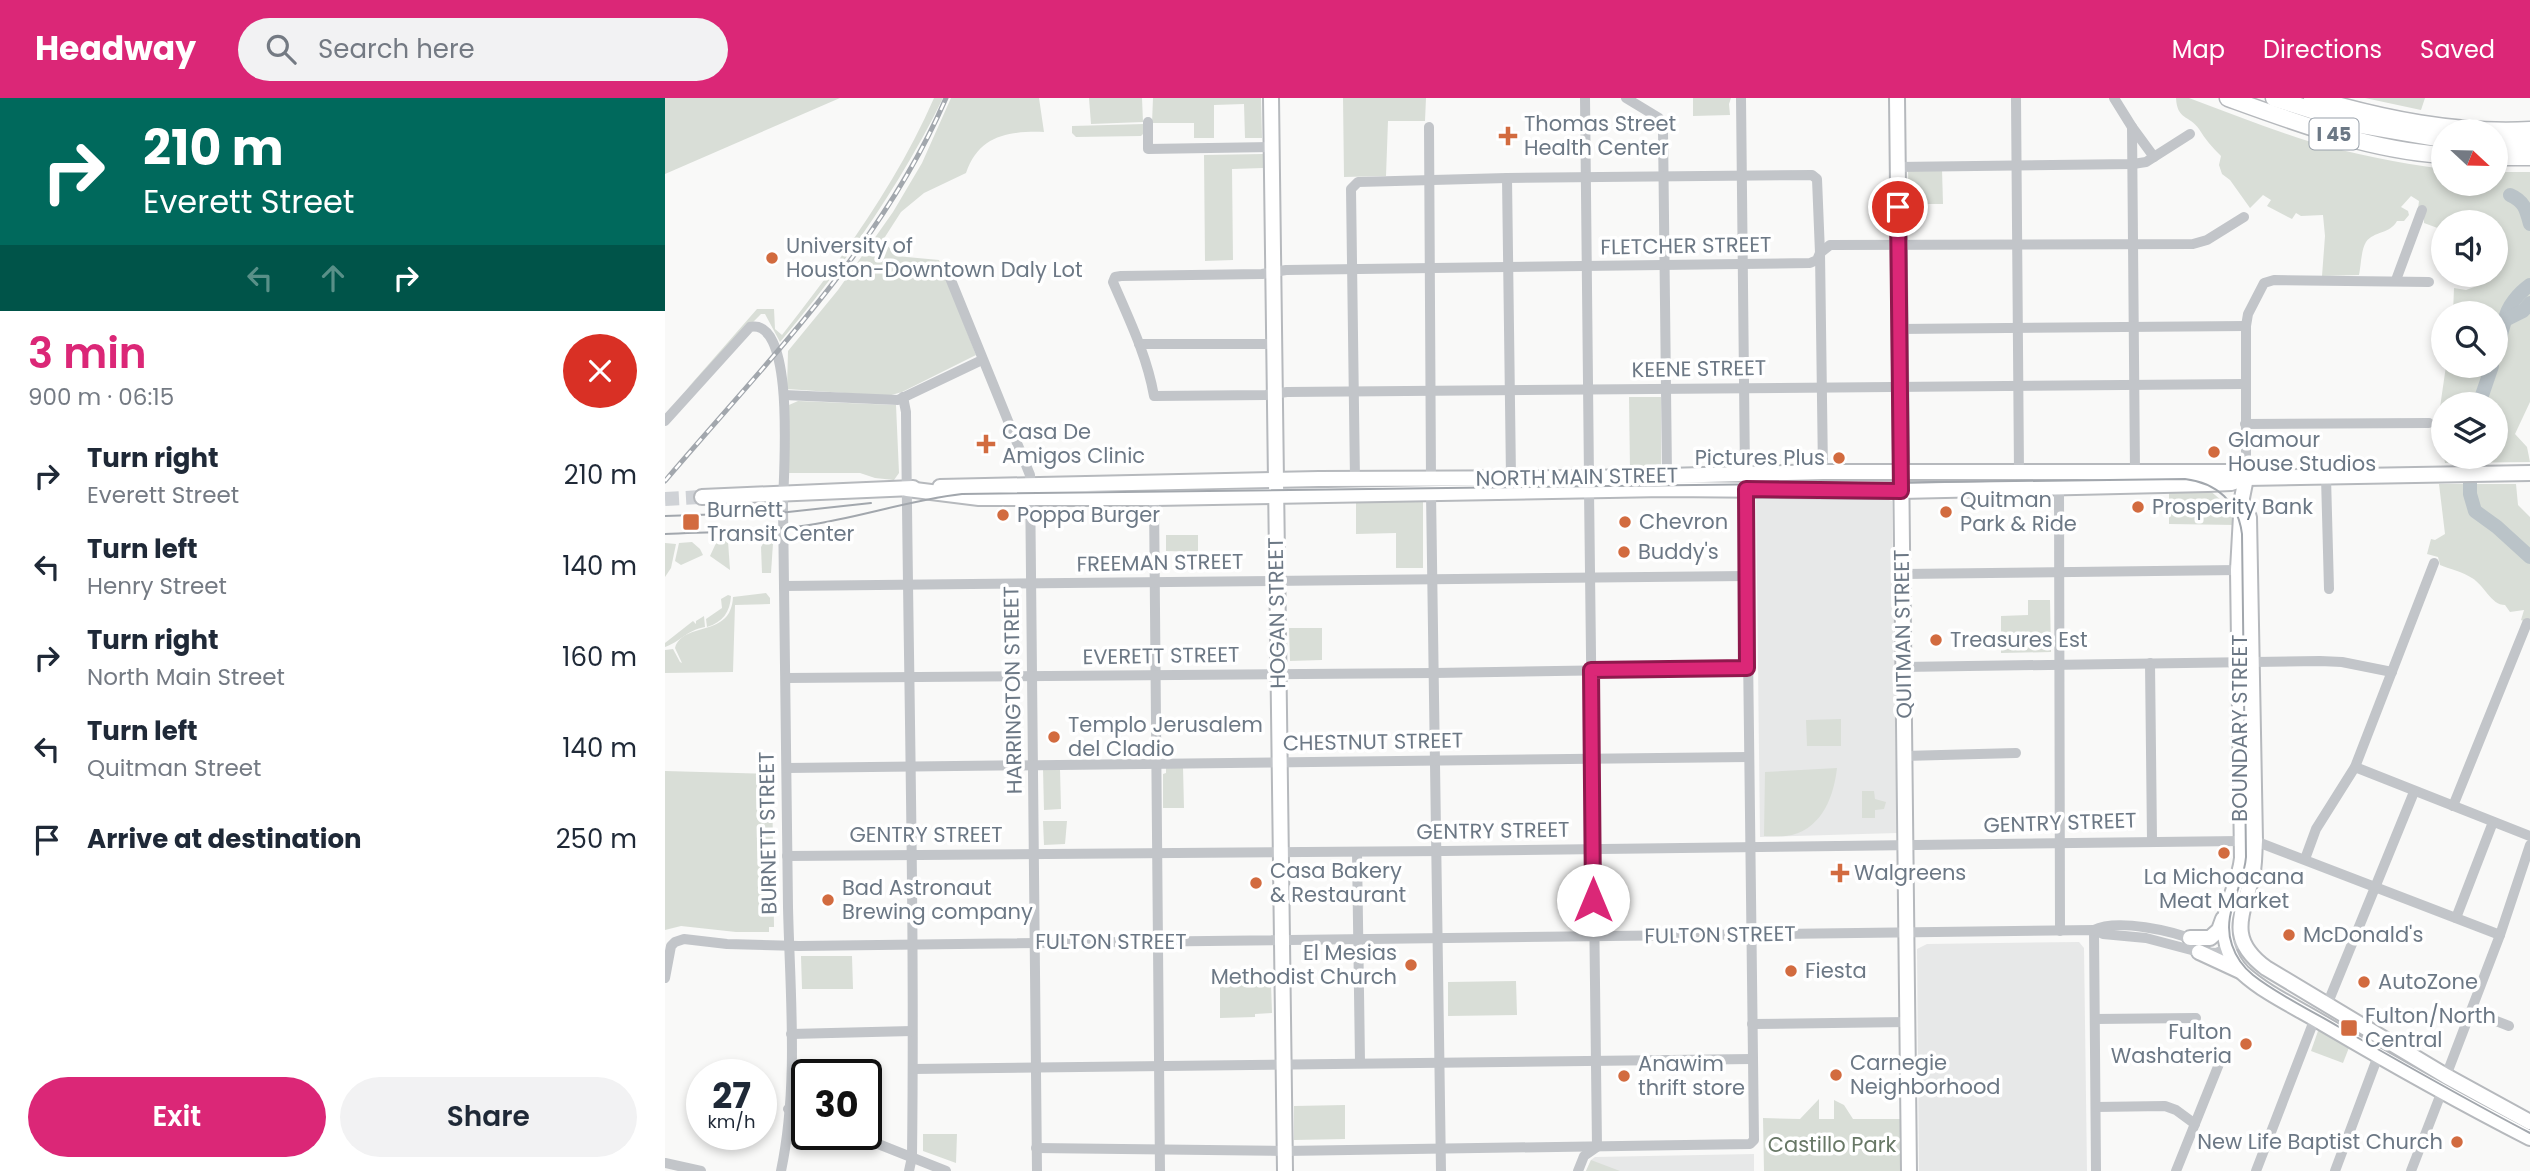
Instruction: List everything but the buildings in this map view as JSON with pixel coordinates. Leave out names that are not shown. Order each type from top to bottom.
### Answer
[{"type":"highway","name":"I 45","points":[[2228,98],[2330,133],[2388,147],[2431,153]]},
{"type":"highway","points":[[2274,98],[2356,124],[2431,137]]},
{"type":"highway","name":"I 45","points":[[2312,98],[2355,110],[2434,125],[2503,131],[2530,130]]},
{"type":"highway","points":[[2335,98],[2355,110]]},
{"type":"highway","points":[[2508,142],[2530,142]]},
{"type":"highway","points":[[2508,158],[2530,157]]},
{"type":"main road","name":"HOGAN STREET","points":[[1271,98],[1285,1171]]},
{"type":"main road","name":"QUITMAN STREET","points":[[1897,98],[1909,1171]]},
{"type":"main road","name":"NORTH MAIN STREET","points":[[702,497],[907,489],[1030,491],[1745,481],[1823,471],[2237,472],[2246,478]]},
{"type":"main road","name":"NORTH MAIN STREET","points":[[1030,491],[1154,498],[1355,480],[1431,486],[1511,478],[1589,484],[1667,476],[1901,491],[2208,484],[2231,483],[2246,478],[2530,473]]},
{"type":"main road","name":"BOUNDARY STREET","points":[[2246,478],[2242,498],[2238,570],[2246,662]]},
{"type":"main road","name":"BOUNDARY STREET","points":[[2243,942],[2239,928],[2240,914],[2252,878],[2248,841],[2246,662],[2251,569],[2246,478]]},
{"type":"main road","name":"BOUNDARY STREET","points":[[2241,971],[2225,948],[2224,918],[2248,841]]},
{"type":"main road","points":[[2190,938],[2210,938],[2219,930],[2224,918]]},
{"type":"main road","points":[[2243,942],[2259,963],[2446,1076],[2530,1122]]},
{"type":"main road","points":[[2199,952],[2241,971],[2263,988],[2378,1056],[2530,1138]]},
{"type":"street","points":[[1585,98],[1597,1147]]},
{"type":"street","points":[[1626,98],[1654,114],[1662,123],[1667,476]]},
{"type":"street","points":[[1036,1148],[1284,1151],[1744,1146],[1754,1140],[1741,98]]},
{"type":"street","points":[[2016,98],[2019,473]]},
{"type":"street","points":[[2115,99],[2154,157]]},
{"type":"street","points":[[1148,122],[1148,149],[1271,147]]},
{"type":"street","points":[[1429,127],[1436,939],[1441,1171]]},
{"type":"street","points":[[2132,127],[2135,472]]},
{"type":"street","points":[[1897,167],[2133,164],[2146,162],[2190,134]]},
{"type":"street","points":[[1355,480],[1351,193],[1358,182],[1429,179],[1812,176],[1817,179],[1821,253],[1823,471]]},
{"type":"street","points":[[1507,178],[1511,478]]},
{"type":"street","points":[[2422,211],[2396,280],[2429,282]]},
{"type":"street","name":"FLETCHER STREET","points":[[1139,344],[1114,279],[1121,276],[1286,270],[1810,264],[1830,245],[2201,243],[2244,217]]},
{"type":"street","name":"HARRINGTON STREET","points":[[946,268],[1028,467],[1037,1171]]},
{"type":"street","name":"BOUNDARY STREET","points":[[2246,478],[2246,326],[2248,314],[2261,286],[2271,280],[2396,280]]},
{"type":"street","name":"BURNETT STREET","points":[[665,421],[745,333],[754,326],[765,331],[777,351],[784,395],[791,1034],[788,1109],[781,1171]]},
{"type":"street","points":[[1899,329],[2246,326]]},
{"type":"street","points":[[1139,344],[1275,344]]},
{"type":"street","name":"KEENE STREET","points":[[1139,344],[1151,377],[1154,396],[1744,387],[2245,384]]},
{"type":"street","points":[[784,395],[898,400],[982,360]]},
{"type":"street","points":[[904,397],[913,1069],[912,1157],[909,1171]]},
{"type":"street","points":[[2245,424],[2429,423]]},
{"type":"street","points":[[2326,477],[2329,589]]},
{"type":"street","points":[[2059,486],[2060,931]]},
{"type":"street","points":[[1154,498],[1160,1171]]},
{"type":"street","points":[[2305,859],[2316,829],[2355,767],[2434,563]]},
{"type":"street","points":[[1903,574],[2238,570]]},
{"type":"street","name":"FREEMAN STREET","points":[[784,586],[1746,576]]},
{"type":"street","points":[[2453,806],[2527,623]]},
{"type":"street","points":[[1903,667],[2341,662],[2392,672]]},
{"type":"street","points":[[2150,663],[2152,840]]},
{"type":"street","name":"EVERETT STREET","points":[[786,678],[1747,668]]},
{"type":"street","points":[[1904,757],[2016,753]]},
{"type":"street","name":"CHESTNUT STREET","points":[[787,768],[1749,757]]},
{"type":"street","points":[[2355,767],[2530,836]]},
{"type":"street","points":[[2327,1005],[2414,792]]},
{"type":"street","points":[[2456,918],[2493,822]]},
{"type":"street","name":"GENTRY STREET","points":[[787,856],[2248,841],[2305,859],[2500,935]]},
{"type":"street","points":[[2446,1076],[2500,935],[2530,845]]},
{"type":"street","points":[[1357,852],[1360,1062]]},
{"type":"street","name":"FULTON STREET","points":[[665,978],[669,951],[675,942],[684,940],[789,946],[2060,931],[2094,930],[2102,926],[2190,938],[2225,948]]},
{"type":"street","points":[[2094,930],[2096,1171]]},
{"type":"street","name":"FULTON STREET","points":[[2147,933],[2199,952],[2216,953],[2243,942]]},
{"type":"street","points":[[2472,1011],[2509,1026]]},
{"type":"street","points":[[2095,1019],[2196,1018]]},
{"type":"street","points":[[2256,1171],[2315,1018]]},
{"type":"street","points":[[1752,1024],[1907,1022]]},
{"type":"street","points":[[791,1034],[912,1031]]},
{"type":"street","points":[[2335,1171],[2378,1056]]},
{"type":"street","points":[[913,1069],[1752,1059]]},
{"type":"street","points":[[2176,1171],[2219,1064]]},
{"type":"street","points":[[2411,1171],[2442,1091]]},
{"type":"street","points":[[2095,1107],[2165,1106],[2176,1110],[2195,1124]]},
{"type":"street","points":[[882,1145],[946,1171]]},
{"type":"street","points":[[1577,1171],[1584,1156],[1597,1147]]},
{"type":"street","points":[[665,1163],[701,1171]]},
{"type":"shaded area","points":[[1872,495],[1892,501],[1897,833],[1760,837],[1756,496]]},
{"type":"shaded area","points":[[2079,942],[2084,948],[2087,1171],[1919,1171],[1917,949],[1927,944]]},
{"type":"shaded area","points":[[1754,1154],[1754,1171],[1586,1171],[1595,1157]]},
{"type":"green space","points":[[665,98],[840,98],[665,174]]},
{"type":"green space","points":[[934,98],[943,98],[889,194],[826,285],[780,342],[765,314],[761,314],[686,390],[757,309],[774,309],[775,329],[782,335],[866,221],[902,161]]},
{"type":"green space","points":[[951,98],[1039,98],[1044,132],[1007,135],[987,143],[972,160],[966,173],[924,193],[901,212],[883,240],[896,256],[939,260],[976,355],[902,392],[888,396],[787,389],[788,351],[838,290],[893,212],[922,163]]},
{"type":"green space","points":[[1089,98],[1142,98],[1143,122],[1091,124]]},
{"type":"green space","points":[[1153,98],[1261,98],[1262,138],[1245,138],[1244,104],[1214,105],[1214,138],[1194,138],[1194,123],[1152,123]]},
{"type":"green space","points":[[1343,98],[1426,98],[1425,121],[1388,121],[1386,176],[1344,177]]},
{"type":"green space","points":[[1693,98],[1731,98],[1730,115],[1693,116]]},
{"type":"green space","points":[[2176,98],[2189,98],[2311,142],[2431,167],[2431,196],[2508,196],[2508,172],[2530,172],[2530,402],[2515,434],[2527,447],[2530,462],[2508,462],[2508,392],[2442,392],[2444,378],[2508,378],[2508,301],[2453,301],[2454,288],[2466,290],[2474,287],[2508,287],[2508,210],[2431,210],[2431,226],[2424,223],[2424,210],[2418,209],[2419,201],[2411,196],[2401,207],[2408,211],[2409,215],[2404,221],[2397,221],[2366,242],[2359,275],[2322,276],[2325,236],[2323,215],[2301,216],[2296,213],[2292,219],[2267,206],[2271,200],[2263,195],[2250,208],[2230,180],[2222,174],[2219,165],[2221,156],[2195,125],[2181,114]]},
{"type":"green space","points":[[2365,98],[2425,98],[2421,110]]},
{"type":"green space","points":[[1144,124],[1144,133],[1141,136],[1076,137],[1072,133],[1072,126]]},
{"type":"green space","points":[[1263,154],[1263,168],[1232,169],[1233,260],[1205,261],[1204,155]]},
{"type":"green space","points":[[1942,169],[1943,204],[1909,204],[1908,170]]},
{"type":"green space","points":[[1629,397],[1661,397],[1661,467],[1656,471],[1630,470]]},
{"type":"green space","points":[[798,401],[896,405],[899,473],[894,480],[860,473],[789,473],[789,405]]},
{"type":"green space","points":[[2439,484],[2516,484],[2518,505],[2530,517],[2530,624],[2521,620],[2524,610],[2510,612],[2505,605],[2492,599],[2472,578],[2440,565],[2438,557],[2427,554],[2431,539],[2435,540],[2445,534]]},
{"type":"green space","points":[[2209,490],[2227,505],[2236,525],[2169,524],[2169,491]]},
{"type":"green space","points":[[1356,501],[1423,501],[1423,568],[1396,568],[1396,533],[1356,534]]},
{"type":"green space","points":[[1166,535],[1198,535],[1198,552],[1166,551]]},
{"type":"green space","points":[[717,541],[728,541],[730,570],[710,556]]},
{"type":"green space","points":[[692,542],[703,555],[681,565],[675,561],[679,543]]},
{"type":"green space","points":[[764,542],[773,543],[771,573],[762,573],[761,547]]},
{"type":"green space","points":[[665,543],[676,544],[671,568],[665,577]]},
{"type":"green space","points":[[766,593],[770,604],[735,605],[733,672],[665,673],[665,650],[673,649],[682,663],[675,648],[680,639],[724,619],[730,610],[733,597]]},
{"type":"green space","points":[[731,596],[725,616],[707,627],[706,619],[722,608],[721,599]]},
{"type":"green space","points":[[2028,600],[2050,600],[2051,652],[2001,653],[2001,616],[2028,615]]},
{"type":"green space","points":[[704,616],[705,627],[665,647],[665,643],[693,621],[696,624],[696,621]]},
{"type":"green space","points":[[1289,628],[1322,628],[1322,660],[1290,661]]},
{"type":"green space","points":[[1841,719],[1841,746],[1807,746],[1806,720]]},
{"type":"green space","points":[[1183,767],[1184,808],[1163,808],[1163,774],[1166,773],[1166,768]]},
{"type":"green space","points":[[1837,768],[1830,799],[1812,825],[1792,835],[1764,836],[1765,772]]},
{"type":"green space","points":[[1043,769],[1060,769],[1061,809],[1044,810]]},
{"type":"green space","points":[[665,771],[772,774],[774,927],[769,927],[769,932],[736,932],[681,926],[665,930]]},
{"type":"green space","points":[[1862,791],[1874,791],[1875,799],[1886,802],[1884,809],[1875,810],[1875,818],[1862,818]]},
{"type":"green space","points":[[1043,821],[1067,821],[1065,844],[1044,845]]},
{"type":"green space","points":[[801,956],[852,956],[853,989],[802,989]]},
{"type":"green space","points":[[1516,981],[1517,1015],[1448,1016],[1448,982]]},
{"type":"green space","points":[[1271,984],[1272,1013],[1255,1014],[1255,1017],[1220,1018],[1220,985]]},
{"type":"green space","points":[[2324,1029],[2350,1045],[2343,1063],[2311,1051],[2318,1031]]},
{"type":"green space","name":"Castillo Park","points":[[1819,1099],[1819,1119],[1834,1119],[1834,1100],[1844,1105],[1853,1119],[1900,1119],[1901,1171],[1764,1171],[1763,1118],[1800,1119]]},
{"type":"green space","points":[[1345,1105],[1345,1139],[1294,1140],[1294,1106]]},
{"type":"green space","points":[[923,1134],[957,1134],[956,1163],[923,1151]]},
{"type":"green space","points":[[1591,1160],[1620,1171],[1586,1171]]},
{"type":"waterway","points":[[2510,195],[2524,206],[2530,224]]},
{"type":"waterway","points":[[2508,310],[2514,300],[2530,285]]},
{"type":"waterway","points":[[2508,318],[2523,311],[2530,303]]},
{"type":"waterway","points":[[2483,392],[2488,378]]},
{"type":"waterway","points":[[2470,469],[2470,494],[2475,511],[2530,557]]},
{"type":"tunnel","points":[[665,499],[702,497]]},
{"type":"tram line","points":[[665,534],[809,525],[962,494],[2185,479],[2196,481],[2216,490],[2231,504],[2242,534],[2246,857],[2229,922],[2232,945],[2240,962],[2249,972],[2284,996],[2530,1133]]},
{"type":"tram line","points":[[665,516],[788,512],[871,503]]},
{"type":"railway","points":[[665,481],[782,346],[856,252],[890,203],[920,152],[946,98]]},
{"type":"place","name":"Thomas Street Health Center","points":[[1508,136]]},
{"type":"place","name":"University of Houston-Downtown Daly Lot","points":[[772,258]]},
{"type":"place","name":"Casa De Amigos Clinic","points":[[986,444]]},
{"type":"place","name":"Glamour House Studios","points":[[2214,452]]},
{"type":"place","name":"Pictures Plus","points":[[1839,458]]},
{"type":"place","name":"Prosperity Bank","points":[[2138,507]]},
{"type":"place","name":"Quitman Park & Ride","points":[[1946,512]]},
{"type":"place","name":"Poppa Burger","points":[[1003,515]]},
{"type":"place","name":"Burnett Transit Center","points":[[691,522]]},
{"type":"place","name":"Chevron","points":[[1625,522]]},
{"type":"place","name":"Buddy's","points":[[1624,552]]},
{"type":"place","name":"Treasures Est","points":[[1936,640]]},
{"type":"place","name":"Templo Jerusalem del Cladio","points":[[1054,737]]},
{"type":"place","name":"La Michoacana Meat Market","points":[[2224,853]]},
{"type":"place","name":"Walgreens","points":[[1840,873]]},
{"type":"place","name":"Casa Bakery & Restaurant","points":[[1256,883]]},
{"type":"place","name":"Bad Astronaut Brewing company","points":[[828,900]]},
{"type":"place","name":"McDonald's","points":[[2289,935]]},
{"type":"place","name":"El Mesias Methodist Church","points":[[1411,965]]},
{"type":"place","name":"Fiesta","points":[[1791,971]]},
{"type":"place","name":"AutoZone","points":[[2364,982]]},
{"type":"place","name":"Fulton/North Central","points":[[2349,1028]]},
{"type":"place","name":"Fulton Washateria","points":[[2246,1044]]},
{"type":"place","name":"Carnegie Neighborhood","points":[[1836,1075]]},
{"type":"place","name":"Anawim thrift store","points":[[1624,1076]]},
{"type":"place","name":"New Life Baptist Church","points":[[2457,1142]]},
{"type":"route","points":[[1593,900],[1591,670],[1747,668],[1746,489],[1901,491],[1898,207]]}]
